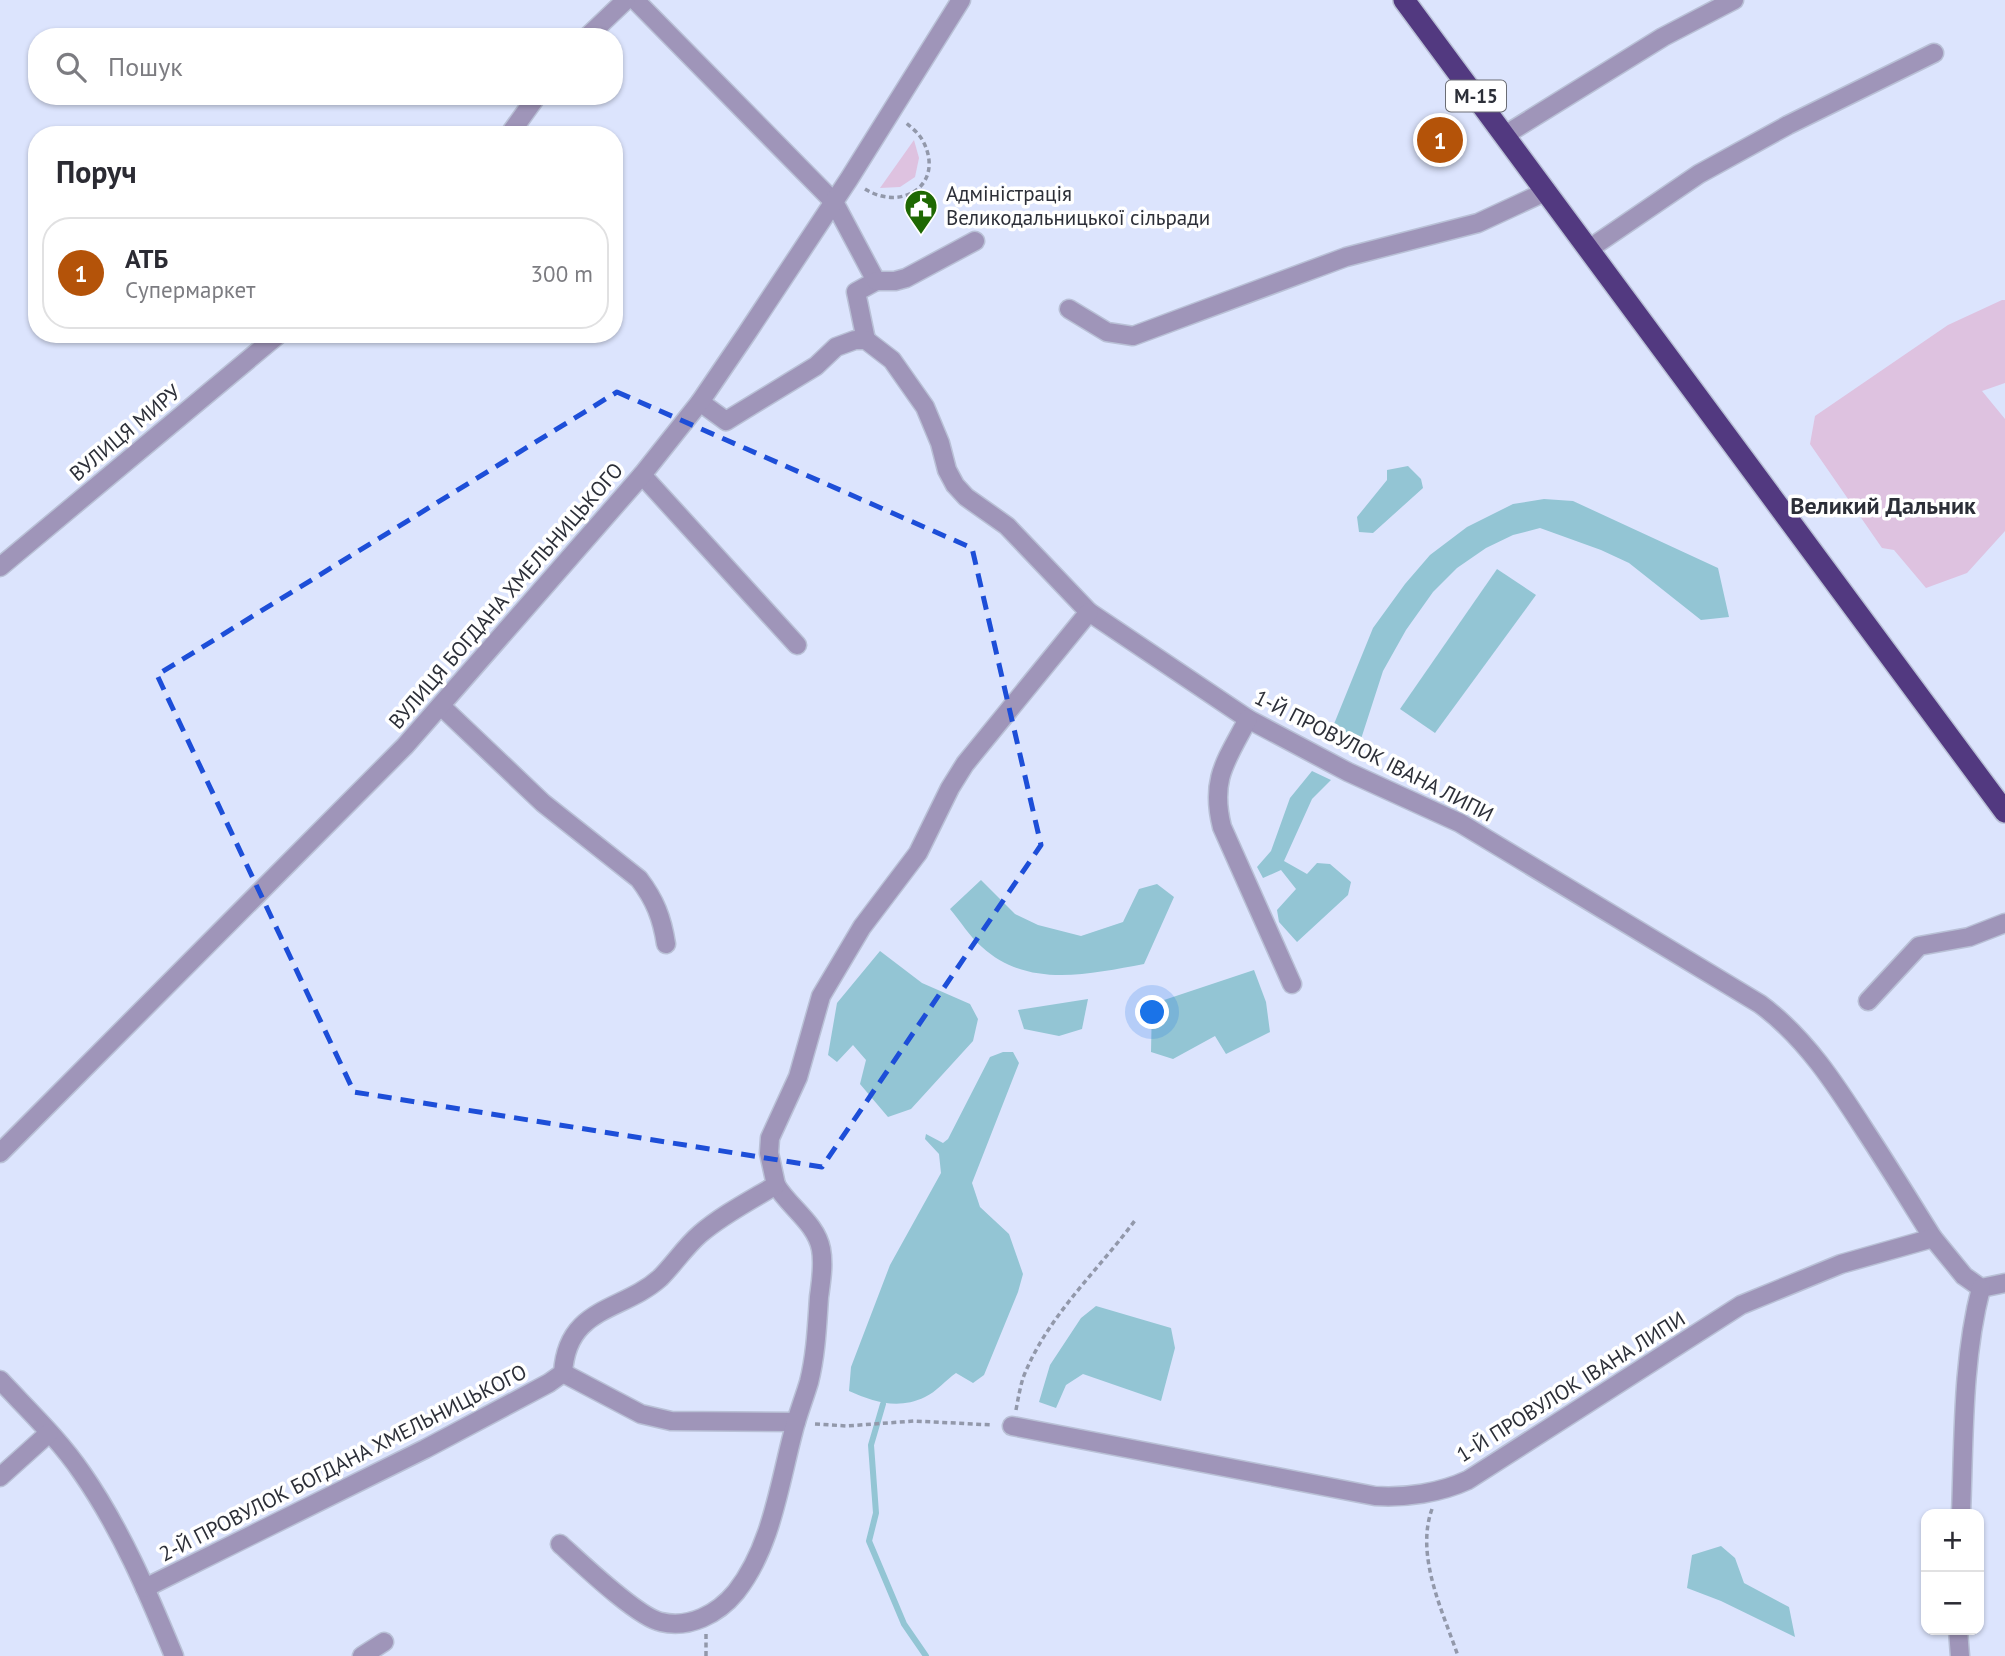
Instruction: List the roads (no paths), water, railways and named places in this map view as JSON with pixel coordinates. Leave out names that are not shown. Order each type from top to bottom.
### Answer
[{"type":"highway","name":"М-15","points":[[1404,0],[2005,812]]},
{"type":"street","points":[[596,28],[626,0]]},
{"type":"street","points":[[635,0],[834,202],[876,281]]},
{"type":"street","name":"ВУЛИЦЯ БОГДАНА ХМЕЛЬНИЦЬКОГО","points":[[0,1153],[385,766],[441,706],[642,475],[700,402],[849,179],[961,0]]},
{"type":"street","points":[[1505,135],[1663,37],[1734,0]]},
{"type":"street","points":[[1589,249],[1699,174],[1788,125],[1934,53]]},
{"type":"street","points":[[515,126],[531,105]]},
{"type":"street","points":[[1069,309],[1107,332],[1133,336],[1346,257],[1478,223],[1547,191]]},
{"type":"street","points":[[700,402],[726,421],[816,366],[836,347],[855,340],[866,340],[856,292],[876,281],[906,278],[975,241]]},
{"type":"street","name":"1-Й ПРОВУЛОК ІВАНА ЛИПИ","points":[[866,340],[892,360],[925,407],[955,485],[966,497],[1007,526],[1089,612],[1248,719],[1348,772],[1460,823],[1760,1004],[1780,1019],[1797,1035],[1833,1081],[1933,1238],[1964,1276],[1981,1288]]},
{"type":"street","name":"ВУЛИЦЯ МИРУ","points":[[0,567],[268,343]]},
{"type":"street","points":[[642,475],[797,645]]},
{"type":"street","points":[[560,1544],[592,1574],[649,1618],[674,1623],[702,1619],[713,1613],[736,1592],[759,1552],[771,1519],[809,1381],[815,1352],[822,1265],[816,1234],[776,1185],[769,1153],[770,1138],[798,1077],[821,996],[862,927],[918,853],[965,764],[1089,612]]},
{"type":"street","points":[[441,706],[543,803],[639,879],[660,912],[666,944]]},
{"type":"street","points":[[1248,719],[1219,780],[1217,806],[1222,827],[1292,984]]},
{"type":"street","points":[[1868,1001],[1919,946],[1969,937],[2005,923]]},
{"type":"street","points":[[776,1185],[702,1232],[660,1278],[649,1286],[590,1317],[568,1348],[563,1373],[641,1414],[671,1421],[796,1422]]},
{"type":"street","name":"1-Й ПРОВУЛОК ІВАНА ЛИПИ","points":[[1012,1426],[1375,1496],[1390,1497],[1440,1491],[1468,1480],[1741,1305],[1841,1264],[1933,1238]]},
{"type":"street","points":[[1961,1509],[1967,1386],[1975,1312],[1981,1288],[2005,1283]]},
{"type":"street","name":"2-Й ПРОВУЛОК БОГДАНА ХМЕЛЬНИЦЬКОГО","points":[[145,1588],[519,1401],[563,1373]]},
{"type":"street","name":"2-Й ПРОВУЛОК БОГДАНА ХМЕЛЬНИЦЬКОГО","points":[[0,1380],[80,1470],[100,1500],[145,1588],[174,1656]]},
{"type":"street","points":[[0,1477],[49,1433]]},
{"type":"street","points":[[1958,1635],[1960,1656]]},
{"type":"street","points":[[362,1656],[384,1642]]},
{"type":"water","points":[[1408,466],[1421,479],[1423,488],[1373,533],[1359,532],[1357,517],[1387,480],[1387,470]]},
{"type":"water","points":[[1544,499],[1573,501],[1718,568],[1729,617],[1701,620],[1629,563],[1601,550],[1540,528],[1513,535],[1486,548],[1457,568],[1433,592],[1406,630],[1383,671],[1361,739],[1343,740],[1334,724],[1373,628],[1405,584],[1430,555],[1467,527],[1513,504]]},
{"type":"water","points":[[1497,569],[1536,595],[1435,733],[1400,709]]},
{"type":"water","points":[[1312,771],[1331,780],[1312,799],[1284,861],[1307,874],[1317,863],[1330,864],[1351,882],[1348,895],[1297,942],[1279,922],[1277,910],[1296,889],[1281,870],[1263,878],[1257,867],[1271,851],[1290,798]]},
{"type":"water","points":[[981,880],[1015,914],[1038,925],[1081,936],[1123,922],[1139,889],[1157,884],[1174,897],[1144,964],[1060,975],[1019,969],[1000,960],[970,934],[950,909]]},
{"type":"water","points":[[880,951],[922,983],[970,1004],[978,1019],[973,1041],[911,1109],[888,1117],[860,1084],[866,1060],[853,1045],[837,1062],[828,1055],[837,1003]]},
{"type":"water","points":[[1254,970],[1266,1002],[1270,1032],[1226,1054],[1215,1036],[1173,1059],[1151,1052],[1152,1004]]},
{"type":"water","points":[[1088,999],[1082,1029],[1059,1036],[1024,1029],[1018,1010]]},
{"type":"water","points":[[1003,1052],[1013,1052],[1019,1063],[972,1183],[980,1207],[1009,1234],[1023,1274],[984,1375],[973,1383],[956,1373],[929,1395],[905,1403],[886,1403],[849,1391],[851,1367],[890,1265],[941,1173],[939,1154],[925,1139],[926,1134],[943,1143],[948,1139],[990,1057]]},
{"type":"water","points":[[1096,1306],[1171,1328],[1175,1348],[1161,1401],[1083,1374],[1066,1385],[1056,1408],[1039,1402],[1050,1365],[1081,1318]]},
{"type":"water","points":[[1721,1546],[1735,1558],[1744,1583],[1789,1607],[1795,1637],[1721,1601],[1687,1588],[1692,1555]]},
{"type":"waterway","points":[[883,1404],[871,1445],[876,1513],[869,1541],[904,1624],[926,1656]]},
{"type":"place","name":"АТБ","points":[[1440,140]]},
{"type":"place","name":"Адміністрація Великодальницької сільради","points":[[921,236]]},
{"type":"district","name":"Великий Дальник","points":[[1883,506]]}]
